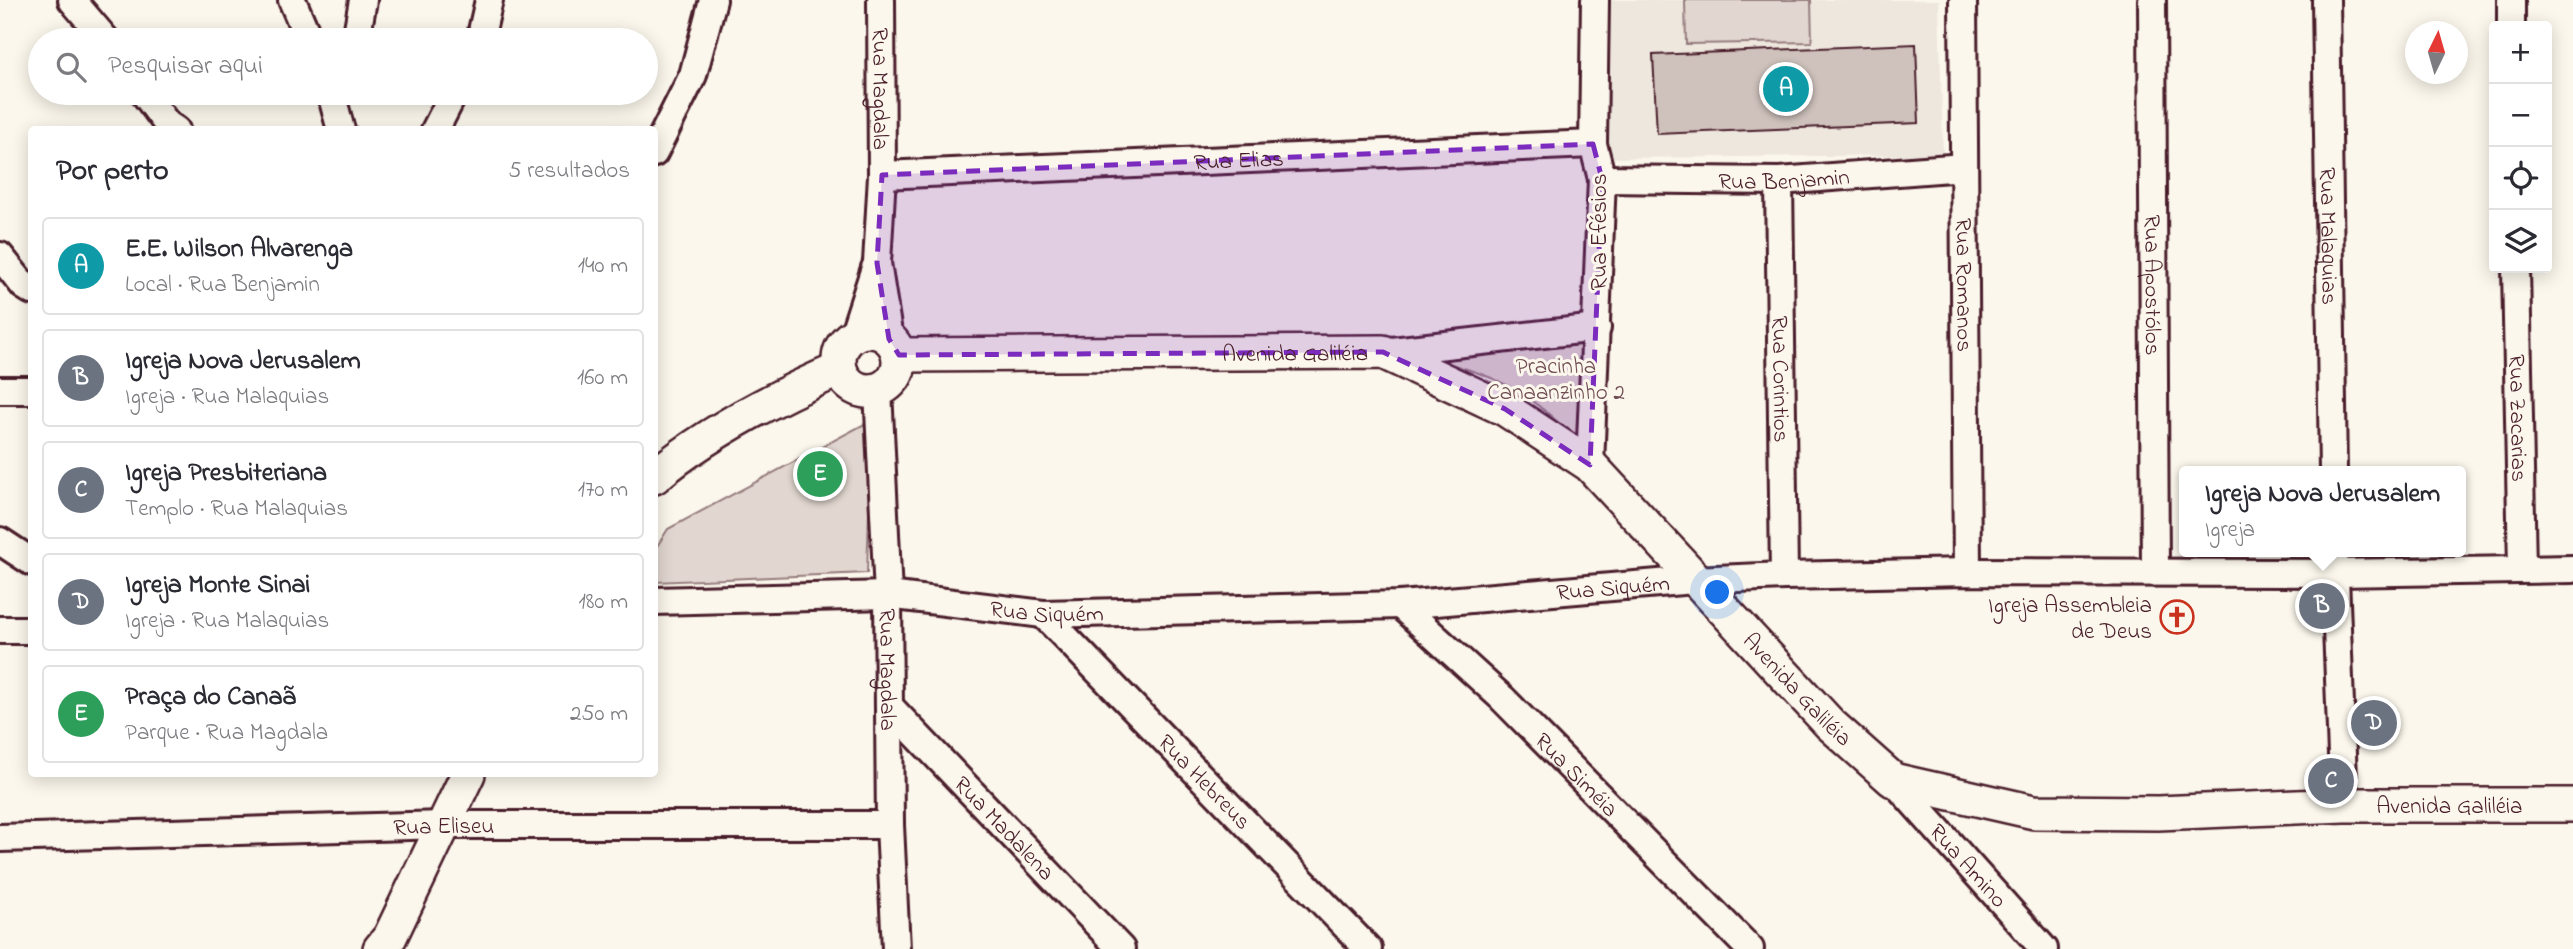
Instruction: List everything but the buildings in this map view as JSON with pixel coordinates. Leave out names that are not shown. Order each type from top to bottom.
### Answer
[{"type":"main road","points":[[871,331],[894,347],[895,377],[878,390],[869,391],[854,387],[843,376],[840,369],[841,351],[853,336],[871,331]]},
{"type":"main road","name":"Avenida Galiléia","points":[[894,347],[1383,352],[1505,409],[1590,465],[1830,724],[1893,780],[2034,812],[2158,813],[2344,805],[2573,806]]},
{"type":"main road","points":[[658,475],[680,456],[781,394],[840,369]]},
{"type":"main road","points":[[380,949],[390,937],[467,777]]},
{"type":"street","points":[[72,0],[96,28]]},
{"type":"street","points":[[91,0],[101,28]]},
{"type":"street","points":[[292,0],[304,28]]},
{"type":"street","points":[[357,28],[363,0]]},
{"type":"street","points":[[483,28],[489,0]]},
{"type":"street","points":[[658,145],[693,75],[713,0]]},
{"type":"street","name":"Rua Magdala","points":[[853,336],[877,263],[883,175],[881,0]]},
{"type":"street","name":"Rua Efésios","points":[[1590,465],[1602,179],[1593,144],[1595,0]]},
{"type":"street","name":"Rua Romanos","points":[[1963,0],[1967,572]]},
{"type":"street","name":"Rua Apostólos","points":[[2152,0],[2155,572]]},
{"type":"street","name":"Rua Malaquias","points":[[2326,0],[2333,466]]},
{"type":"street","points":[[2511,0],[2511,21]]},
{"type":"street","points":[[153,105],[170,126]]},
{"type":"street","points":[[334,105],[340,126]]},
{"type":"street","points":[[437,126],[448,105]]},
{"type":"street","name":"Rua Elias","points":[[883,175],[1593,144]]},
{"type":"street","name":"Rua Benjamin","points":[[1602,179],[1779,181],[1964,167]]},
{"type":"street","name":"Rua Corintios","points":[[1779,181],[1784,576]]},
{"type":"street","points":[[0,256],[28,288]]},
{"type":"street","name":"Rua Magdala","points":[[877,263],[894,347]]},
{"type":"street","name":"Rua Zacarias","points":[[2516,273],[2522,569]]},
{"type":"street","points":[[1383,352],[1597,328]]},
{"type":"street","points":[[0,390],[28,390]]},
{"type":"street","name":"Rua Magdala","points":[[878,390],[888,595],[890,825],[897,949]]},
{"type":"street","points":[[0,541],[28,559]]},
{"type":"street","points":[[2334,562],[2344,805]]},
{"type":"street","name":"Rua Siquém","points":[[658,601],[888,595],[1043,614],[1400,605],[1695,580],[1784,576],[2155,572],[2334,562],[2573,569]]},
{"type":"street","name":"Rua Siméia","points":[[1400,605],[1502,698],[1749,949]]},
{"type":"street","name":"Rua Hebreus","points":[[1043,614],[1368,949]]},
{"type":"street","points":[[0,630],[28,630]]},
{"type":"street","name":"Rua Madalena","points":[[890,706],[1121,949]]},
{"type":"street","name":"Rua Amino","points":[[1893,780],[2044,949]]},
{"type":"street","name":"Rua Eliseu","points":[[0,838],[444,825],[890,825]]},
{"type":"highlighted area","points":[[1593,144],[1602,179],[1590,465],[1505,409],[1383,352],[899,355],[889,339],[877,263],[882,175]]},
{"type":"shaded area","points":[[1607,0],[1939,0],[1943,155],[1608,158]]},
{"type":"green space","points":[[1685,0],[1811,0],[1812,42],[1686,44]]},
{"type":"green space","name":"Pracinha Canaanzinho 2","points":[[1593,342],[1585,449],[1550,415],[1510,387],[1481,374],[1414,353]]},
{"type":"green space","points":[[872,420],[867,573],[658,582],[658,545],[668,529]]},
{"type":"place","name":"E.E. Wilson Alvarenga","points":[[1786,89]]},
{"type":"place","name":"Praça do Canaã","points":[[820,474]]},
{"type":"place","name":"Igreja Nova Jerusalem","points":[[2322,606]]},
{"type":"place","name":"Igreja Assembleia de Deus","points":[[2177,617]]},
{"type":"place","name":"Igreja Monte Sinai","points":[[2374,723]]},
{"type":"place","name":"Igreja Presbiteriana","points":[[2331,781]]}]
